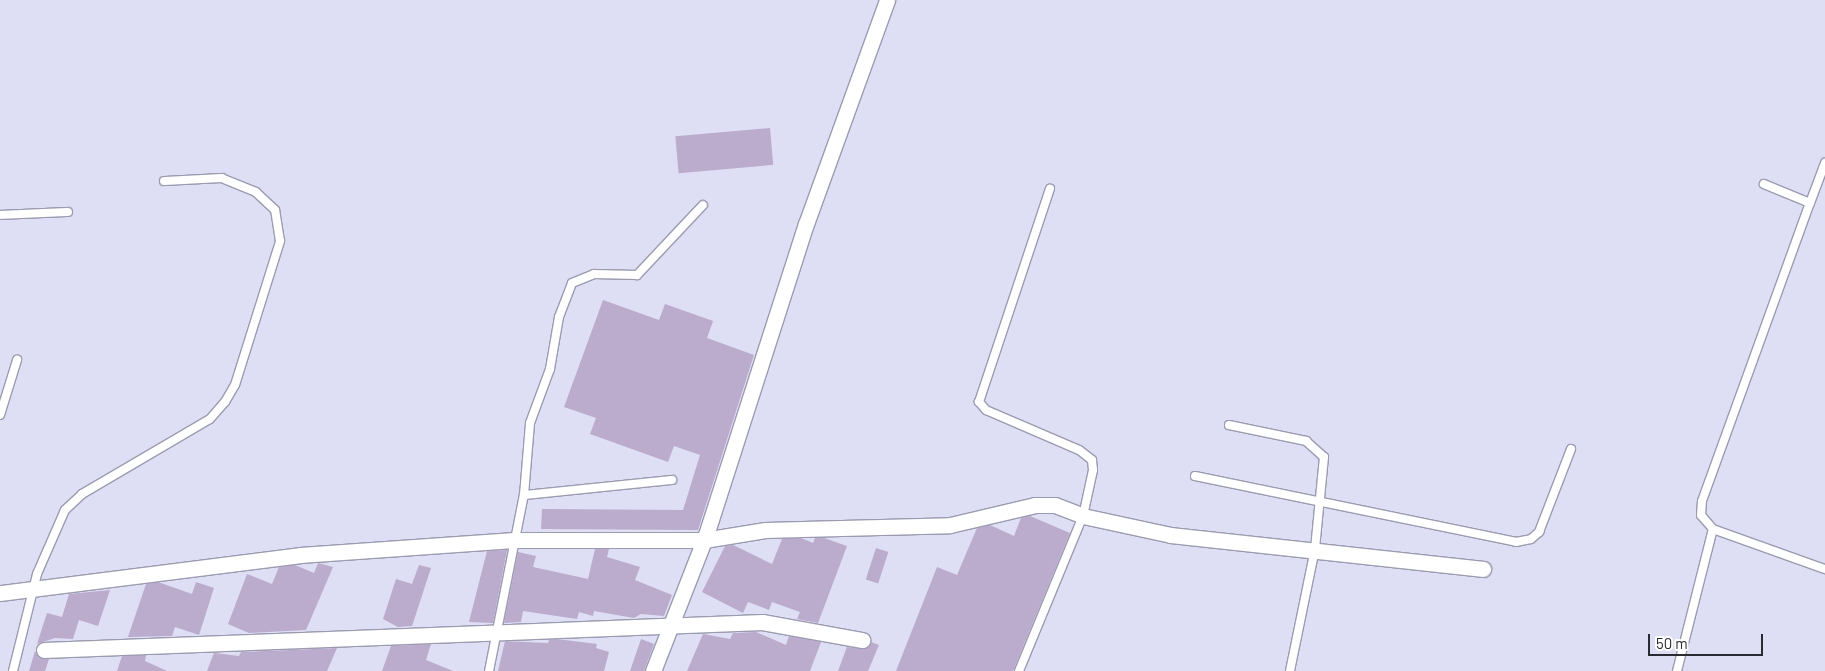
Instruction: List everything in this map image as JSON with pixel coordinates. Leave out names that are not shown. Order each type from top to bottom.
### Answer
[{"type":"street","points":[[653,671],[668,628],[707,533],[806,224],[887,0]]},
{"type":"street","points":[[0,592],[300,555],[517,538],[950,526],[1035,504],[1055,505],[1084,511],[1172,535],[1315,549],[1483,569]]},
{"type":"street","points":[[44,650],[668,628],[762,622],[862,640]]},
{"type":"lane","points":[[1825,163],[1702,501],[1701,515],[1713,529],[1825,569]]},
{"type":"lane","points":[[13,671],[37,574],[65,510],[82,494],[210,419],[235,385],[280,241],[275,210],[256,192],[222,178],[164,181]]},
{"type":"lane","points":[[1764,184],[1810,203]]},
{"type":"lane","points":[[1019,671],[1084,511],[1092,460],[986,410],[979,402],[1050,188]]},
{"type":"lane","points":[[489,671],[520,524],[530,423],[550,369],[559,316],[572,283],[594,274],[637,274],[703,205]]},
{"type":"lane","points":[[0,215],[68,212]]},
{"type":"lane","points":[[0,415],[17,360]]},
{"type":"lane","points":[[1229,425],[1306,441],[1317,448],[1324,457],[1315,549],[1290,671]]},
{"type":"lane","points":[[1195,476],[1508,541],[1525,541],[1539,532],[1571,449]]},
{"type":"lane","points":[[524,495],[672,480]]},
{"type":"lane","points":[[1677,671],[1713,529]]},
{"type":"building","points":[[770,128],[773,165],[679,173],[675,136]]},
{"type":"building","points":[[603,300],[659,320],[665,304],[713,321],[707,338],[754,355],[698,530],[541,529],[542,509],[683,510],[700,455],[674,446],[668,462],[590,434],[596,418],[564,407]]},
{"type":"building","points":[[1030,516],[1070,533],[1013,671],[896,671],[937,567],[957,575],[977,528],[990,525],[1014,536],[1021,518]]},
{"type":"building","points":[[801,538],[813,543],[815,538],[824,538],[847,546],[818,623],[797,619],[800,612],[772,602],[769,610],[748,602],[743,613],[702,592],[725,546],[733,545],[772,564],[782,539]]},
{"type":"building","points":[[876,548],[888,552],[878,583],[866,579]]},
{"type":"building","points":[[595,549],[609,549],[607,557],[640,567],[635,580],[672,595],[664,616],[641,614],[634,618],[594,611],[593,616],[579,612],[577,619],[523,611],[521,622],[504,623],[518,552],[536,556],[533,567],[588,579]]},
{"type":"building","points":[[507,550],[493,623],[469,622],[487,551]]},
{"type":"building","points":[[318,563],[333,567],[306,630],[249,633],[228,624],[247,574],[272,584],[279,567],[295,565],[314,573]]},
{"type":"building","points":[[419,565],[431,568],[412,626],[398,627],[383,619],[396,579],[412,584]]},
{"type":"building","points":[[158,582],[192,594],[196,582],[214,588],[199,635],[175,627],[172,636],[128,637],[146,584]]},
{"type":"building","points":[[110,590],[98,626],[79,620],[73,639],[55,638],[37,644],[47,613],[62,617],[69,594]]},
{"type":"building","points":[[756,632],[786,645],[789,636],[821,642],[810,671],[687,671],[703,634],[730,639],[733,633]]},
{"type":"building","points":[[557,639],[597,644],[596,648],[609,652],[604,671],[498,671],[505,641],[548,643],[549,640]]},
{"type":"building","points":[[641,639],[654,644],[644,671],[630,671]]},
{"type":"building","points":[[871,642],[879,645],[868,671],[838,671],[847,647],[864,649]]},
{"type":"building","points":[[431,644],[426,660],[453,671],[382,671],[391,646]]},
{"type":"building","points":[[337,648],[327,671],[207,671],[214,653],[239,656],[241,652]]},
{"type":"building","points":[[35,651],[39,658],[49,659],[45,671],[29,671]]},
{"type":"building","points":[[146,655],[145,661],[167,671],[117,671],[122,656]]}]
